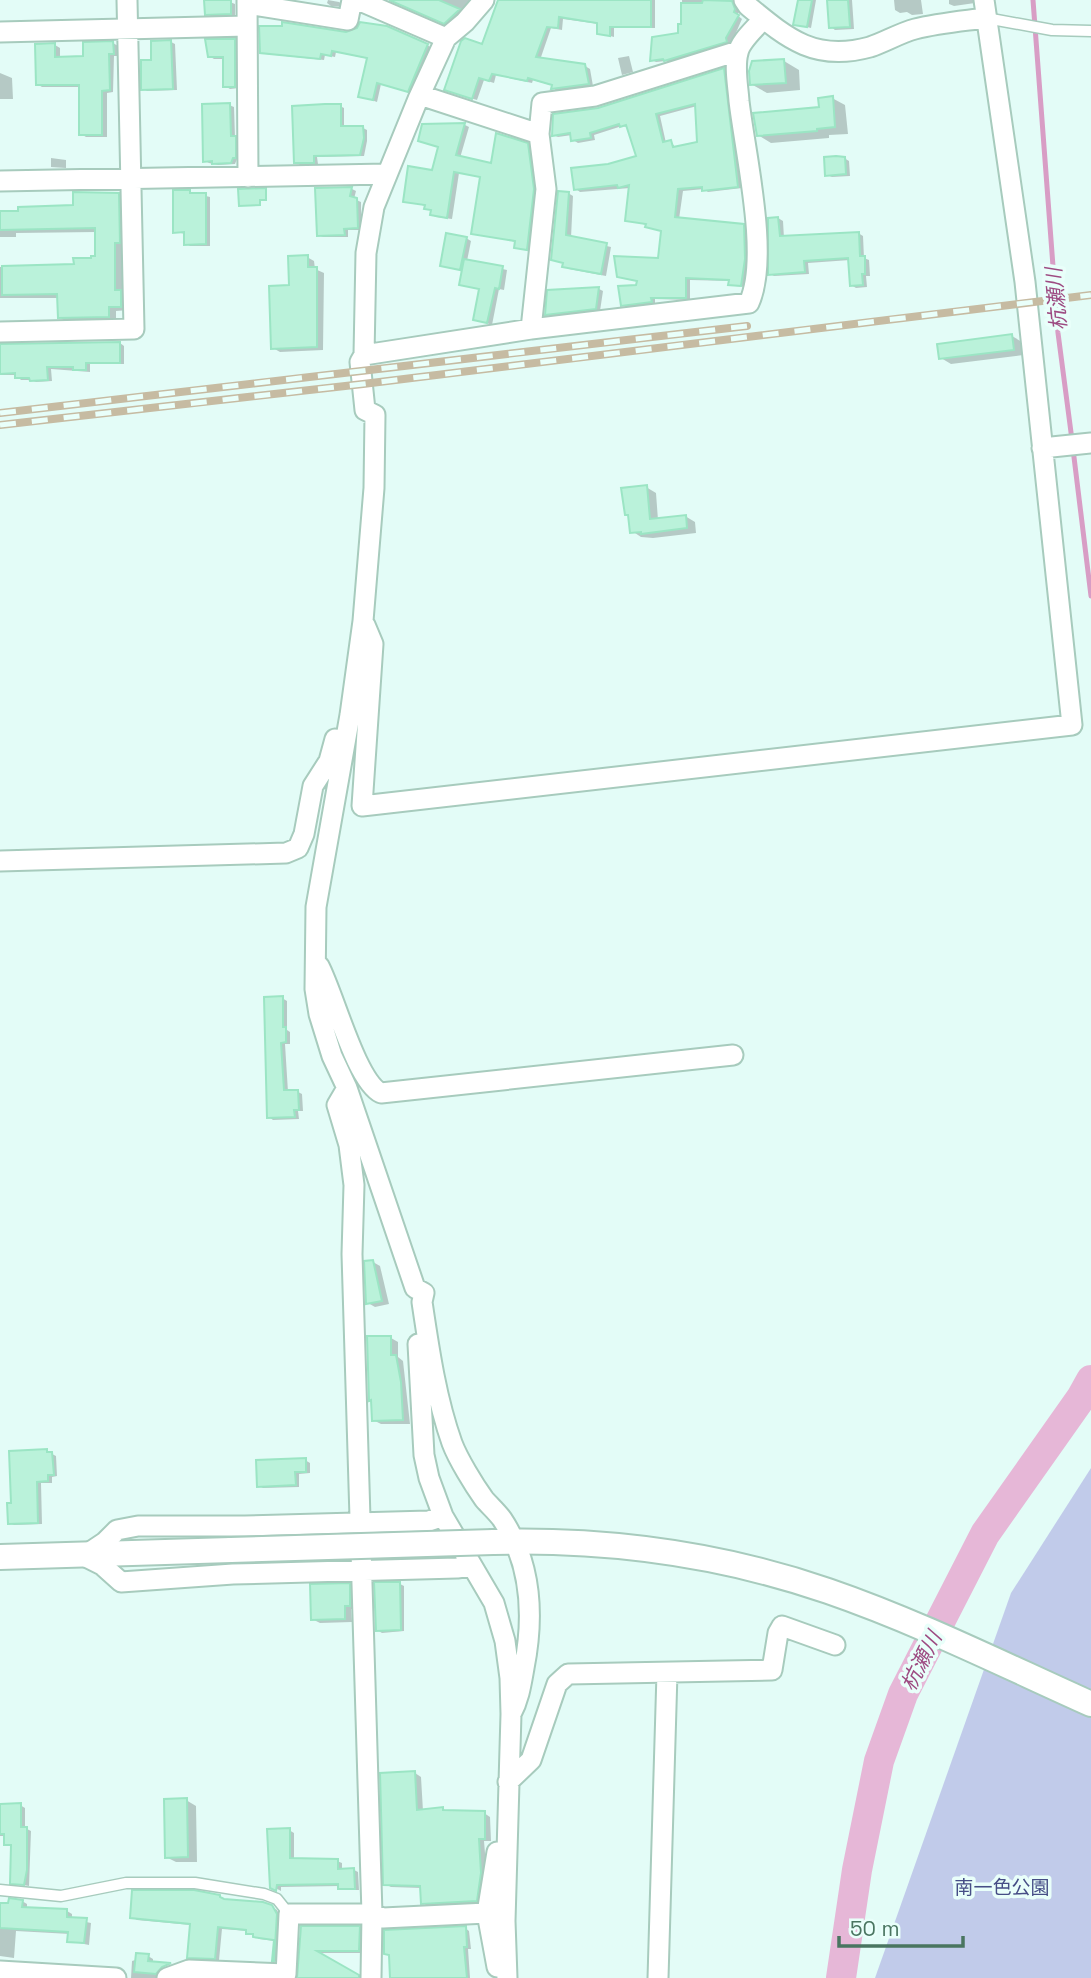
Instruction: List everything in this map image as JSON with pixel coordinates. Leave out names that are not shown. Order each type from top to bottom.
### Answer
[{"type":"street","points":[[0,332],[134,329],[127,0]]},
{"type":"street","points":[[248,177],[247,2],[348,20],[352,0]]},
{"type":"street","points":[[358,0],[446,38]]},
{"type":"street","points":[[484,0],[465,22],[446,38],[374,207],[366,253],[363,355],[360,362],[365,411],[375,415],[374,488],[363,621],[350,715],[316,907],[315,964],[319,1014],[415,1288],[424,1455],[433,1493],[443,1516],[494,1603],[505,1641],[512,1714],[505,1921],[508,1978]]},
{"type":"street","points":[[363,621],[373,643],[362,806],[1072,725],[1046,448],[985,9],[915,29],[870,47],[840,53],[801,45],[764,19],[744,0]]},
{"type":"street","points":[[531,329],[545,189],[538,134],[542,103],[595,96],[738,51],[764,19]]},
{"type":"street","points":[[0,32],[247,26]]},
{"type":"street","points":[[363,355],[531,329],[749,303],[755,291],[757,226],[744,145],[737,77],[738,51]]},
{"type":"street","points":[[420,95],[538,134]]},
{"type":"street","points":[[0,181],[387,174]]},
{"type":"street","points":[[1046,448],[1091,443]]},
{"type":"street","points":[[0,862],[286,853],[298,848],[304,834],[313,786],[330,761],[338,728],[350,715]]},
{"type":"street","points":[[315,964],[319,965],[326,979],[338,1015],[369,1085],[381,1093],[733,1055]]},
{"type":"street","points":[[346,1088],[337,1105],[349,1145],[354,1185],[352,1254],[372,1914],[371,1978]]},
{"type":"street","points":[[415,1288],[424,1293],[422,1302],[432,1366],[453,1445],[484,1498],[500,1517],[514,1541],[526,1575],[530,1612],[526,1661],[519,1700],[512,1714]]},
{"type":"street","points":[[84,1556],[117,1530],[138,1526],[429,1521],[443,1516]]},
{"type":"street","points":[[0,1557],[514,1541],[591,1542],[667,1551],[751,1568],[827,1591],[883,1612],[1091,1704]]},
{"type":"street","points":[[84,1556],[102,1564],[121,1582],[233,1574],[472,1566]]},
{"type":"street","points":[[508,1782],[531,1760],[557,1684],[568,1674],[772,1670],[778,1633],[782,1626],[835,1645]]},
{"type":"street","points":[[658,1978],[667,1673]]},
{"type":"street","points":[[500,1978],[487,1913],[500,1830],[507,1822]]},
{"type":"street","points":[[167,1978],[189,1970],[286,1974],[289,1914],[372,1914],[383,1918],[487,1913]]},
{"type":"street","points":[[0,1971],[116,1978]]},
{"type":"lane","points":[[985,9],[1052,30],[1091,31]]},
{"type":"lane","points":[[0,1889],[61,1896],[126,1883],[194,1883],[264,1894],[276,1899],[289,1914]]},
{"type":"green space","name":"南一色公園","points":[[1091,1468],[1091,1978],[875,1978],[1011,1593]]},
{"type":"building","points":[[204,0],[231,0],[231,14],[205,15]]},
{"type":"building","points":[[389,0],[439,0],[460,9],[444,24]]},
{"type":"building","points":[[498,0],[651,0],[651,27],[610,27],[610,36],[597,34],[597,23],[559,17],[558,28],[547,27],[536,57],[585,64],[589,84],[551,89],[552,85],[528,78],[527,81],[492,74],[489,81],[479,78],[472,99],[444,90],[461,41],[465,38],[482,44]]},
{"type":"building","points":[[703,0],[732,1],[734,12],[739,15],[726,38],[727,42],[664,61],[650,61],[652,37],[678,33],[681,3],[702,3]]},
{"type":"building","points":[[798,0],[812,0],[807,27],[793,25]]},
{"type":"building","points":[[827,0],[848,0],[850,27],[829,28]]},
{"type":"building","points":[[282,22],[346,32],[357,28],[360,22],[387,26],[428,44],[408,92],[377,83],[373,100],[358,97],[367,58],[332,51],[331,56],[321,54],[320,59],[260,53],[259,26],[282,26]]},
{"type":"building","points":[[205,39],[235,39],[235,87],[223,87],[223,57],[208,57]]},
{"type":"building","points":[[171,40],[173,89],[141,90],[141,60],[151,60],[151,41]]},
{"type":"building","points":[[113,41],[114,54],[109,54],[110,90],[102,91],[102,135],[79,135],[79,85],[36,85],[35,44],[55,43],[55,57],[83,56],[83,42]]},
{"type":"building","points":[[784,59],[786,83],[750,85],[749,71],[752,61]]},
{"type":"building","points":[[724,68],[738,187],[702,191],[702,187],[678,189],[675,217],[744,224],[745,259],[741,286],[728,285],[729,280],[686,278],[686,298],[651,298],[652,302],[621,306],[618,286],[636,285],[637,281],[617,277],[614,256],[658,258],[661,231],[645,227],[646,224],[625,221],[629,185],[574,190],[571,168],[608,164],[636,156],[626,125],[620,127],[619,124],[590,133],[591,138],[571,141],[570,133],[552,136],[553,114],[598,108]],"holes":[[[695,104],[697,142],[673,147],[671,140],[663,142],[656,114]]]},
{"type":"building","points":[[833,96],[835,127],[757,136],[753,113],[819,107],[818,98]]},
{"type":"building","points":[[230,103],[231,136],[236,136],[236,158],[233,158],[231,163],[203,162],[202,104]]},
{"type":"building","points":[[341,104],[341,126],[363,126],[364,138],[360,155],[314,156],[314,163],[294,163],[292,106]]},
{"type":"building","points":[[465,123],[456,155],[491,163],[496,133],[528,143],[534,189],[527,250],[514,248],[515,241],[471,234],[480,177],[454,172],[447,218],[430,215],[431,210],[424,209],[425,205],[403,202],[408,166],[432,170],[438,147],[418,141],[422,124]]},
{"type":"building","points":[[824,157],[845,157],[846,174],[825,176]]},
{"type":"building","points":[[352,187],[350,196],[357,198],[358,228],[344,229],[345,235],[317,236],[315,188]]},
{"type":"building","points":[[266,188],[266,200],[260,200],[260,205],[239,206],[238,189]]},
{"type":"building","points":[[173,190],[206,193],[206,244],[184,245],[184,232],[173,233]]},
{"type":"building","points":[[558,191],[569,192],[566,235],[607,243],[601,274],[562,267],[563,263],[551,260]]},
{"type":"building","points":[[73,192],[119,193],[120,243],[115,243],[115,290],[121,290],[121,307],[109,307],[109,317],[58,318],[57,294],[2,295],[2,266],[74,264],[73,258],[95,256],[95,228],[0,230],[0,211],[18,211],[18,207],[73,205]]},
{"type":"building","points":[[778,217],[780,236],[859,232],[860,256],[865,256],[863,285],[850,286],[848,258],[804,261],[805,272],[768,275],[768,218]]},
{"type":"building","points":[[446,233],[467,237],[460,270],[440,266]]},
{"type":"building","points":[[308,255],[308,267],[317,267],[317,347],[271,349],[269,286],[289,285],[288,256]]},
{"type":"building","points":[[464,259],[503,266],[499,289],[495,288],[487,323],[473,320],[479,289],[459,285]]},
{"type":"building","points":[[599,287],[596,309],[545,315],[547,290]]},
{"type":"building","points":[[1012,334],[1014,350],[939,359],[937,344]]},
{"type":"building","points":[[120,342],[120,363],[86,363],[86,370],[47,367],[48,380],[30,381],[29,378],[15,378],[15,373],[0,374],[0,344]]},
{"type":"building","points":[[647,485],[650,519],[686,515],[687,528],[630,533],[621,488]]},
{"type":"building","points":[[283,996],[283,1027],[286,1027],[286,1042],[281,1043],[284,1090],[298,1090],[299,1110],[294,1110],[295,1117],[267,1118],[264,997]]},
{"type":"building","points":[[373,1260],[382,1301],[366,1304],[364,1261]]},
{"type":"building","points":[[367,1336],[391,1336],[391,1355],[396,1355],[401,1382],[403,1420],[372,1421]]},
{"type":"building","points":[[47,1449],[47,1452],[52,1452],[54,1475],[48,1475],[48,1481],[37,1482],[38,1523],[8,1524],[7,1503],[11,1503],[9,1451]]},
{"type":"building","points":[[306,1458],[306,1472],[295,1472],[296,1485],[257,1487],[256,1460]]},
{"type":"building","points":[[374,1582],[400,1582],[401,1630],[376,1631]]},
{"type":"building","points":[[350,1583],[350,1606],[345,1606],[345,1619],[311,1620],[310,1584]]},
{"type":"building","points":[[415,1771],[417,1810],[443,1807],[443,1810],[485,1811],[485,1839],[479,1839],[481,1873],[477,1901],[421,1904],[420,1886],[383,1885],[380,1773]]},
{"type":"building","points":[[187,1798],[188,1857],[165,1858],[164,1799]]},
{"type":"building","points":[[21,1803],[21,1827],[27,1827],[27,1870],[24,1885],[10,1884],[11,1845],[4,1845],[4,1834],[0,1834],[0,1804]]},
{"type":"building","points":[[290,1828],[290,1858],[338,1859],[338,1869],[354,1868],[355,1889],[338,1889],[338,1884],[277,1885],[276,1891],[270,1888],[267,1829]]},
{"type":"building","points":[[132,1890],[194,1890],[220,1895],[224,1899],[272,1905],[277,1914],[274,1961],[274,1940],[253,1937],[253,1934],[246,1934],[246,1930],[218,1927],[215,1959],[187,1958],[190,1924],[130,1918]]},
{"type":"building","points":[[9,1898],[23,1900],[22,1907],[67,1909],[67,1917],[87,1918],[84,1943],[67,1942],[68,1932],[0,1928],[0,1903],[8,1903]]},
{"type":"building","points":[[301,1926],[360,1926],[359,1951],[317,1951],[359,1975],[359,1978],[297,1978]]},
{"type":"building","points":[[466,1926],[467,1947],[464,1947],[467,1978],[390,1978],[389,1955],[384,1954],[384,1930]]},
{"type":"building","points":[[136,1953],[149,1954],[148,1961],[171,1963],[156,1974],[134,1972]]},
{"type":"waterway","name":"杭瀬川","points":[[1033,0],[1058,333],[1072,440]]},
{"type":"waterway","name":"杭瀬川","points":[[1073,449],[1091,596]]},
{"type":"waterway","name":"杭瀬川","points":[[841,1978],[857,1870],[879,1761],[903,1694],[985,1534],[1091,1380]]},
{"type":"railway","points":[[0,425],[363,384],[1091,295]]},
{"type":"railway","points":[[0,413],[747,326]]}]
